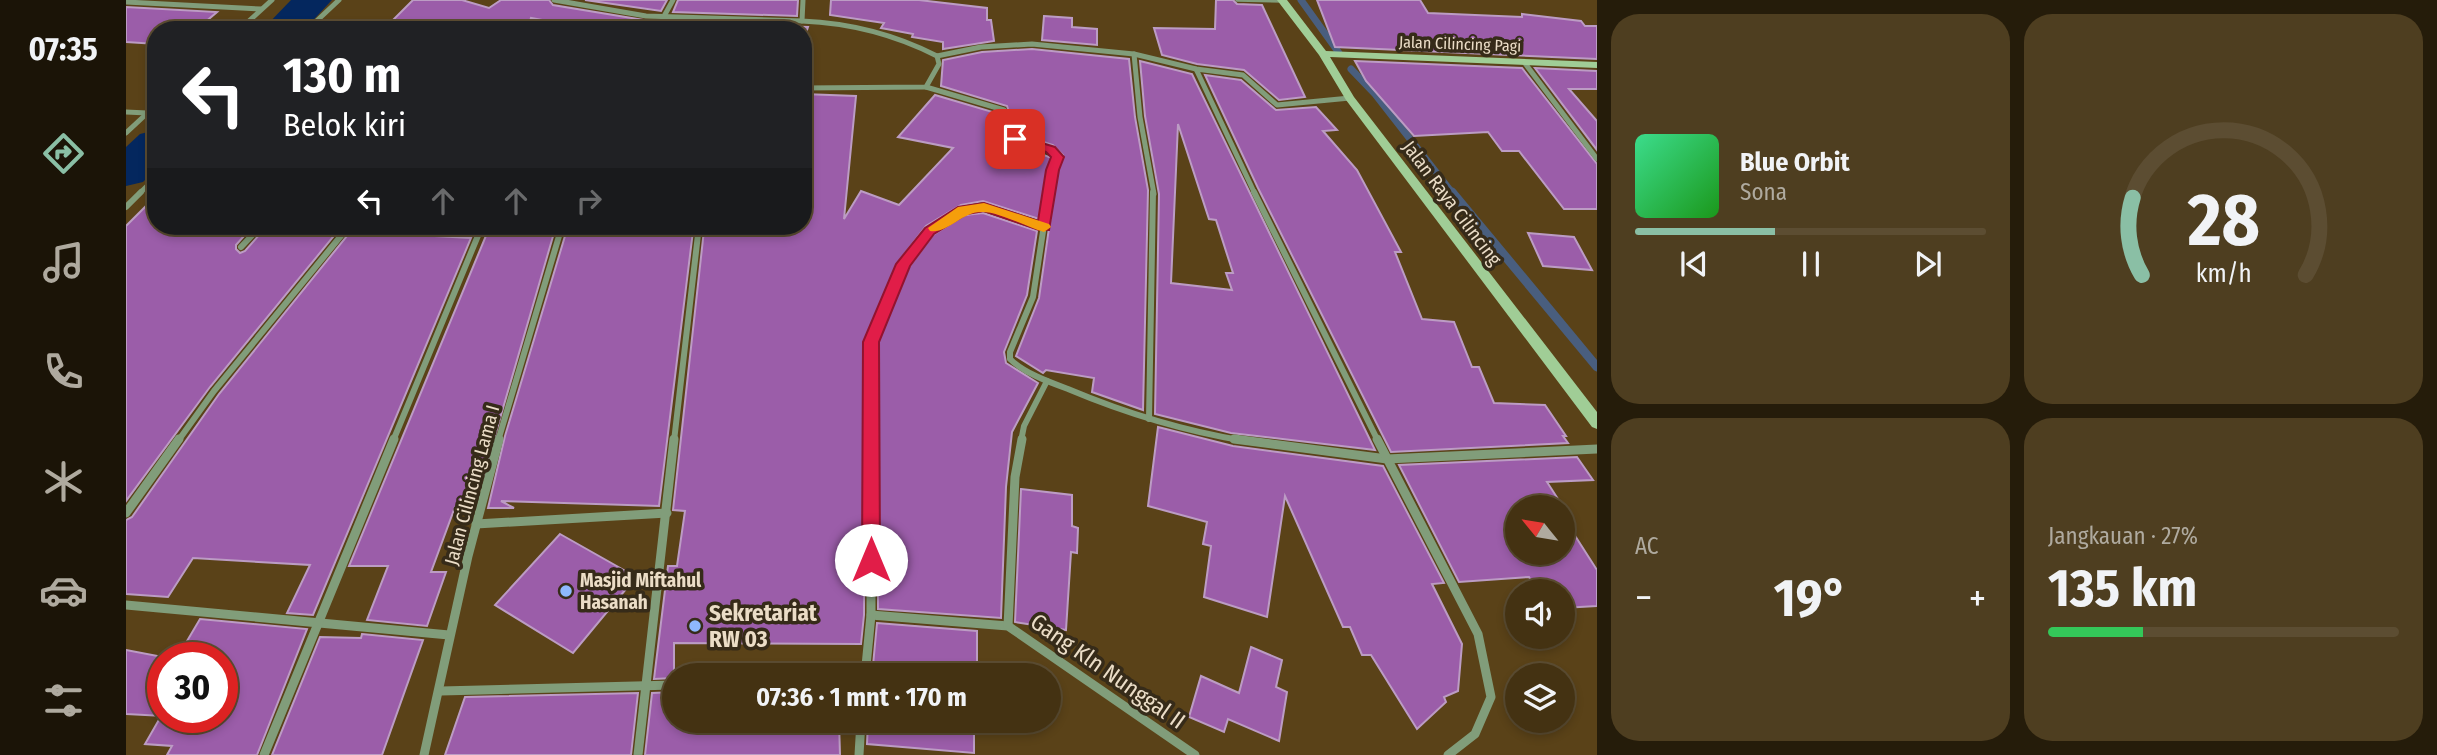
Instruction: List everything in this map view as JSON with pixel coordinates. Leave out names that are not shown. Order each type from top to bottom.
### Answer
[{"type":"street","points":[[248,21],[272,0]]},
{"type":"street","points":[[317,21],[339,0]]},
{"type":"street","points":[[554,0],[579,7],[663,18],[767,21]]},
{"type":"street","points":[[663,18],[673,0]]},
{"type":"street","points":[[802,21],[803,0]]},
{"type":"street","name":"Jalan Raya Cilincing","points":[[1283,0],[1323,54],[1350,98],[1597,423]]},
{"type":"street","points":[[126,2],[261,9]]},
{"type":"street","points":[[812,23],[877,30],[905,39],[937,56],[981,47],[1032,44],[1134,54],[1196,69],[1243,75],[1277,105],[1350,98]]},
{"type":"street","points":[[1134,54],[1140,117],[1155,201],[1149,419]]},
{"type":"street","name":"Jalan Cilincing Pagi","points":[[1323,54],[1597,65]]},
{"type":"street","points":[[926,87],[939,64],[937,56]]},
{"type":"street","points":[[1524,62],[1597,159]]},
{"type":"street","points":[[1196,69],[1271,228],[1479,634],[1491,697],[1475,734],[1448,755]]},
{"type":"street","points":[[812,88],[926,87],[1003,110],[992,128],[993,132],[1056,153],[1058,157],[1052,170],[1033,298],[1010,352],[1010,359],[1014,363],[1046,381],[1149,419],[1202,434],[1387,459],[1597,449]]},
{"type":"street","points":[[126,112],[147,113]]},
{"type":"street","points":[[126,134],[147,113]]},
{"type":"street","points":[[126,207],[147,186]]},
{"type":"street","points":[[865,663],[871,615],[871,342],[904,264],[929,231],[963,210],[984,207],[1044,227]]},
{"type":"street","points":[[242,247],[253,235]]},
{"type":"street","points":[[126,513],[214,391],[342,235]]},
{"type":"street","points":[[264,755],[478,235]]},
{"type":"street","name":"Jalan Cilincing Lama I","points":[[424,755],[441,691],[450,635],[476,524],[559,235]]},
{"type":"street","points":[[638,755],[698,235]]},
{"type":"street","points":[[1008,625],[1015,477],[1024,426],[1046,381]]},
{"type":"street","points":[[476,524],[667,513]]},
{"type":"street","points":[[126,605],[450,635]]},
{"type":"street","name":"Gang Kln Nunggal II","points":[[871,615],[1008,625],[1195,755]]},
{"type":"street","points":[[441,691],[662,685]]},
{"type":"street","points":[[859,755],[860,733]]},
{"type":"lane","points":[[1237,0],[1283,0]]},
{"type":"building","points":[[413,0],[462,0],[489,8],[501,0],[549,0],[553,5],[650,21],[547,21],[531,18],[530,21],[392,21]]},
{"type":"building","points":[[585,0],[667,0],[661,11]]},
{"type":"building","points":[[678,0],[798,0],[797,16],[673,12]]},
{"type":"building","points":[[831,0],[919,0],[987,8],[987,20],[991,20],[994,41],[943,49],[943,42],[881,28],[884,23],[830,15]]},
{"type":"building","points":[[1216,0],[1262,5],[1305,97],[1279,100],[1244,70],[1197,64],[1162,55],[1154,28],[1215,29]]},
{"type":"building","points":[[1317,0],[1420,0],[1428,13],[1522,17],[1522,14],[1581,21],[1585,26],[1597,26],[1597,59],[1335,47]]},
{"type":"building","points":[[126,7],[217,12],[206,21],[147,21],[147,43],[126,42]]},
{"type":"building","points":[[1044,16],[1072,18],[1072,27],[1097,29],[1097,45],[1042,40]]},
{"type":"building","points":[[1032,49],[1129,59],[1135,117],[1148,190],[1143,410],[1092,392],[1094,378],[1046,370],[1043,373],[1016,356],[1039,298],[1057,172],[1063,155],[1053,145],[999,127],[1009,112],[1007,106],[941,86],[943,60],[982,52]]},
{"type":"building","points":[[1140,61],[1192,74],[1375,450],[1231,433],[1155,414],[1159,194],[1145,116]],"holes":[[[1178,124],[1209,219],[1216,220],[1233,273],[1226,273],[1232,290],[1171,283]]]},
{"type":"building","points":[[1355,61],[1522,68],[1597,164],[1597,209],[1564,209],[1519,151],[1502,151],[1488,132],[1414,136],[1366,81]]},
{"type":"building","points":[[1535,68],[1597,71],[1597,89],[1569,89],[1597,121],[1597,150]]},
{"type":"building","points":[[1205,75],[1241,80],[1276,110],[1316,107],[1337,130],[1323,131],[1357,170],[1401,252],[1395,252],[1422,319],[1454,322],[1472,367],[1479,367],[1494,403],[1545,405],[1568,443],[1391,452],[1258,188]]},
{"type":"building","points":[[812,94],[856,96],[844,219],[861,191],[899,205],[953,148],[898,137],[935,95],[996,113],[986,128],[987,134],[1052,158],[1047,169],[1039,219],[983,201],[961,205],[926,226],[899,261],[866,340],[864,615],[861,644],[674,643],[674,663],[662,663],[662,679],[654,679],[668,566],[677,566],[685,511],[673,510],[703,235],[812,235]]},
{"type":"building","points":[[147,205],[147,235],[245,235],[236,245],[240,253],[259,235],[335,235],[210,387],[126,501],[126,226]]},
{"type":"building","points":[[983,213],[1037,231],[1027,295],[1004,352],[1006,363],[1038,383],[1012,432],[1006,487],[1001,618],[878,609],[877,343],[909,267],[933,235],[965,215]]},
{"type":"building","points":[[1528,233],[1574,237],[1592,270],[1543,266]]},
{"type":"building","points":[[348,235],[471,238],[313,615],[287,613],[310,565],[193,558],[168,597],[126,594],[126,520],[132,517],[219,394]]},
{"type":"building","points":[[486,235],[553,235],[474,508],[455,507],[431,572],[446,572],[427,626],[367,620],[388,566],[349,566]]},
{"type":"building","points":[[565,235],[693,235],[659,506],[501,501],[514,508],[488,508],[505,436]]},
{"type":"building","points":[[1158,427],[1233,446],[1383,466],[1444,583],[1432,584],[1462,644],[1458,691],[1444,697],[1446,702],[1417,729],[1371,655],[1362,655],[1350,627],[1343,627],[1285,496],[1267,617],[1204,597],[1211,546],[1203,544],[1207,522],[1148,506]]},
{"type":"building","points":[[1577,457],[1593,480],[1547,482],[1555,495],[1505,495],[1505,565],[1575,565],[1575,536],[1597,570],[1597,606],[1575,607],[1575,579],[1529,577],[1459,582],[1399,465]]},
{"type":"building","points":[[1021,489],[1072,495],[1072,526],[1078,528],[1077,553],[1071,552],[1066,630],[1015,622]]},
{"type":"building","name":"Masjid Miftahul Hasanah","points":[[560,534],[636,577],[573,653],[495,605]]},
{"type":"building","points":[[200,619],[307,629],[257,755],[167,755],[172,746],[145,744],[151,733],[238,733],[238,642],[186,642]]},
{"type":"building","points":[[877,623],[977,631],[977,663],[873,663]]},
{"type":"building","points":[[362,634],[423,640],[382,755],[272,755],[320,637],[361,638]]},
{"type":"building","points":[[1251,647],[1282,660],[1276,687],[1287,692],[1279,741],[1228,719],[1224,732],[1189,717],[1201,676],[1239,693]]},
{"type":"building","points":[[126,650],[147,654],[147,715],[126,714]]},
{"type":"building","points":[[638,693],[631,755],[445,755],[465,697]]},
{"type":"building","points":[[652,693],[662,693],[662,733],[839,733],[840,755],[645,755]]},
{"type":"building","points":[[867,733],[974,733],[974,753],[867,744]]},
{"type":"waterway","points":[[291,21],[313,0]]},
{"type":"waterway","points":[[1301,0],[1339,53]]},
{"type":"waterway","points":[[1351,69],[1375,94],[1453,194]]},
{"type":"waterway","points":[[126,172],[147,152]]},
{"type":"waterway","points":[[1452,192],[1597,367]]},
{"type":"slow traffic","points":[[935,228],[963,210],[984,207],[1044,227]]},
{"type":"place","name":"Masjid Miftahul Hasanah","points":[[566,591]]},
{"type":"place","name":"Sekretariat RW 03","points":[[695,626]]},
{"type":"route","points":[[871,560],[871,342],[904,264],[929,231],[963,210],[984,207],[1044,227],[1052,170],[1058,157],[1051,150],[1015,139]]}]
